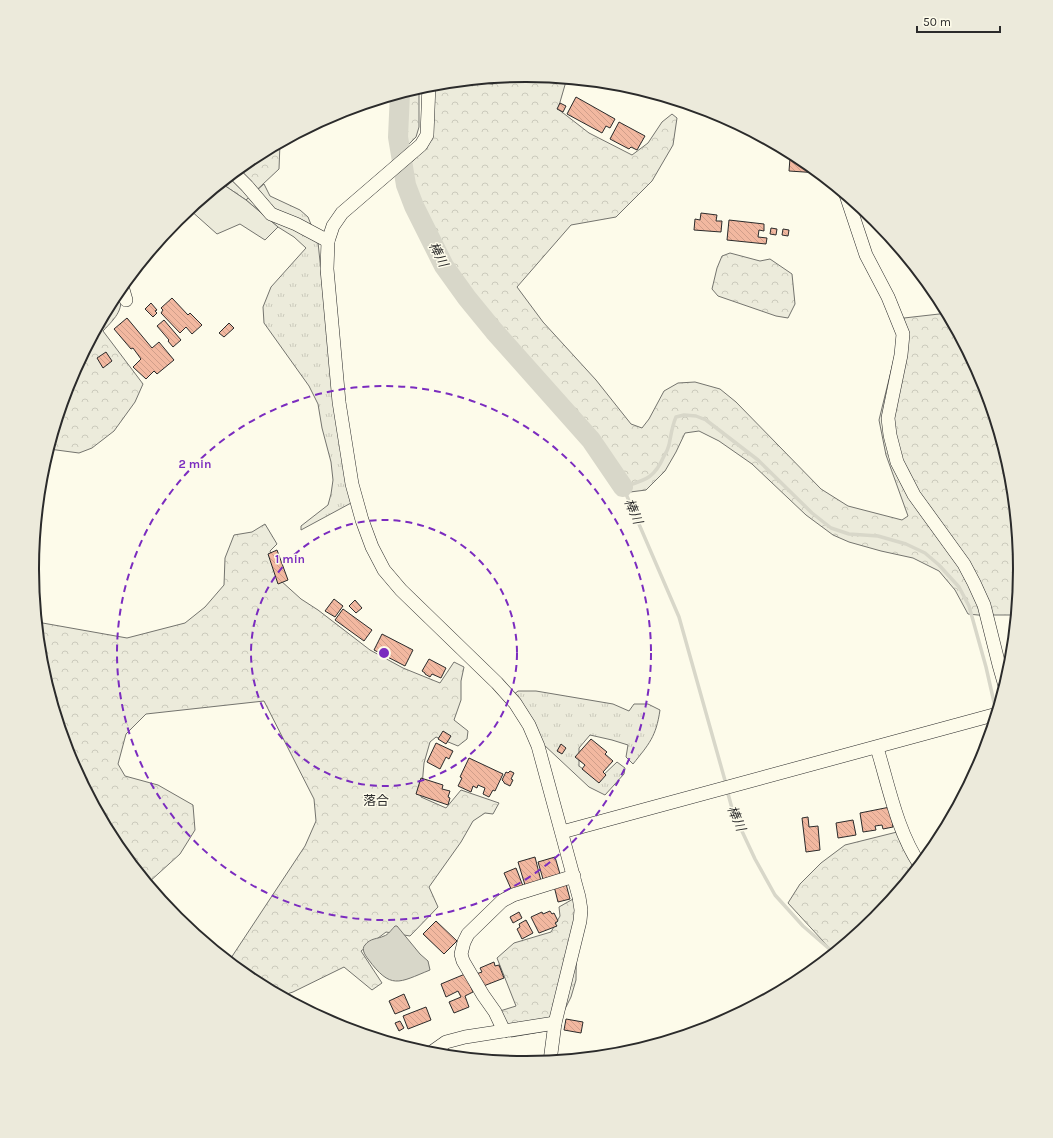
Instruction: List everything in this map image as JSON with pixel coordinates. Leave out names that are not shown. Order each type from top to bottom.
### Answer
[{"type":"street","points":[[429,92],[427,135],[421,145],[342,213],[333,226],[328,241],[327,268],[339,402],[352,484],[362,520],[372,547],[384,570],[401,590],[497,683],[515,703],[529,725],[538,746],[574,876],[581,910],[580,921],[555,1023],[551,1055]]},
{"type":"street","points":[[238,177],[271,214],[296,224],[328,241]]},
{"type":"street","points":[[848,202],[866,255],[888,297],[903,334],[901,355],[888,418],[890,435],[897,462],[914,495],[964,564],[974,582],[984,605],[1002,676]]},
{"type":"street","points":[[124,294],[126,300]]},
{"type":"street","points":[[562,832],[877,748],[991,716]]},
{"type":"street","points":[[877,748],[901,830],[910,850],[917,861]]},
{"type":"street","points":[[504,1031],[495,1012],[463,961],[461,954],[464,942],[468,934],[502,901],[513,895],[574,876]]},
{"type":"street","points":[[437,1048],[446,1042],[464,1037],[555,1023]]},
{"type":"green space","points":[[526,82],[565,84],[558,109],[589,133],[632,155],[648,143],[662,122],[672,114],[677,118],[673,145],[652,181],[616,217],[571,225],[517,287],[543,322],[596,380],[631,424],[642,428],[649,419],[664,391],[678,383],[695,382],[720,389],[736,402],[821,489],[848,506],[902,520],[908,516],[886,455],[879,420],[904,318],[942,314],[964,353],[977,382],[988,412],[1005,474],[1013,537],[1014,569],[1012,615],[968,614],[955,590],[939,571],[913,558],[849,542],[833,535],[806,515],[752,464],[719,441],[699,431],[685,433],[665,471],[646,490],[630,492],[620,489],[587,444],[560,412],[482,327],[461,299],[425,236],[397,176],[422,152],[434,91],[463,86]]},
{"type":"green space","points":[[419,94],[419,127],[416,137],[406,147],[403,146],[403,97]]},
{"type":"green space","points":[[280,149],[279,169],[246,200],[225,186]]},
{"type":"green space","points":[[264,184],[270,196],[300,210],[308,217],[318,242],[329,349],[351,503],[301,530],[301,526],[328,505],[333,480],[331,462],[322,428],[318,404],[309,386],[264,323],[263,307],[271,287],[306,248],[246,200]]},
{"type":"green space","points":[[225,186],[246,200],[278,227],[265,240],[240,224],[217,234],[193,213]]},
{"type":"green space","points":[[730,253],[760,261],[770,259],[792,274],[795,304],[788,318],[776,316],[718,296],[712,289],[717,268],[722,256]]},
{"type":"green space","points":[[121,298],[120,308],[116,317],[103,331],[143,384],[135,402],[114,431],[92,448],[79,453],[54,450],[65,412],[76,382],[104,325]]},
{"type":"green space","points":[[265,524],[277,544],[270,551],[280,580],[301,599],[318,610],[370,650],[403,668],[440,683],[454,662],[464,667],[461,681],[461,700],[454,720],[468,731],[467,739],[458,746],[436,737],[430,742],[424,763],[421,797],[446,808],[461,790],[499,803],[493,814],[485,813],[473,821],[461,842],[429,887],[438,907],[410,936],[386,932],[361,951],[382,983],[372,990],[344,967],[288,994],[232,957],[305,846],[316,821],[314,799],[264,701],[146,714],[126,734],[118,764],[125,776],[158,785],[193,805],[195,830],[180,854],[152,880],[121,840],[89,785],[65,726],[56,695],[48,664],[42,623],[127,638],[185,623],[205,607],[224,585],[225,558],[234,535],[252,532]]},
{"type":"green space","points":[[518,691],[536,691],[613,704],[629,711],[634,704],[648,704],[660,710],[651,740],[633,764],[626,757],[628,745],[612,740],[590,735],[579,748],[579,766],[598,780],[617,762],[625,768],[624,774],[605,795],[589,787],[543,744],[513,695]]},
{"type":"green space","points":[[897,832],[919,858],[871,914],[831,950],[788,903],[800,884],[821,863],[845,845]]},
{"type":"green space","points":[[573,899],[577,903],[576,980],[558,1029],[511,1037],[500,1011],[516,1006],[497,958],[514,943],[551,932],[560,916],[559,907]]},
{"type":"shaded area","points":[[397,926],[420,954],[428,961],[430,970],[402,980],[389,980],[376,969],[368,959],[363,950],[365,945],[372,940],[382,937]]},
{"type":"building","points":[[576,97],[615,119],[610,128],[606,126],[602,133],[567,114]]},
{"type":"building","points":[[560,103],[566,106],[563,112],[557,109]]},
{"type":"building","points":[[619,122],[645,136],[637,150],[631,147],[629,149],[610,139]]},
{"type":"building","points":[[790,160],[809,172],[789,171]]},
{"type":"building","points":[[701,213],[717,215],[716,221],[722,221],[721,232],[694,230],[695,219],[700,220]]},
{"type":"building","points":[[729,220],[764,224],[764,231],[759,230],[758,237],[767,238],[766,244],[727,240]]},
{"type":"building","points":[[771,228],[777,229],[776,235],[770,234]]},
{"type":"building","points":[[783,229],[789,230],[788,236],[782,235]]},
{"type":"building","points":[[172,298],[188,315],[190,313],[202,325],[192,334],[186,327],[180,333],[161,313],[163,310],[161,308]]},
{"type":"building","points":[[151,303],[157,310],[155,311],[157,313],[153,317],[145,309]]},
{"type":"building","points":[[127,318],[152,348],[159,342],[174,360],[157,374],[154,371],[146,379],[133,367],[141,359],[133,348],[131,349],[114,329]]},
{"type":"building","points":[[164,320],[181,340],[173,347],[157,326]]},
{"type":"building","points":[[229,323],[234,328],[224,337],[219,333]]},
{"type":"building","points":[[106,352],[112,361],[103,368],[97,358]]},
{"type":"building","points":[[277,550],[288,580],[278,584],[268,554]]},
{"type":"building","points":[[334,599],[343,606],[335,617],[325,611]]},
{"type":"building","points":[[355,600],[362,608],[356,613],[349,606]]},
{"type":"building","points":[[343,609],[372,630],[364,641],[335,620]]},
{"type":"building","points":[[382,634],[413,650],[405,666],[374,650]]},
{"type":"building","points":[[429,659],[446,668],[441,678],[432,674],[430,677],[422,671]]},
{"type":"building","points":[[443,731],[451,736],[446,744],[438,739]]},
{"type":"building","points":[[591,739],[607,752],[605,754],[613,761],[603,772],[606,775],[599,783],[582,769],[585,765],[575,757]]},
{"type":"building","points":[[436,743],[453,751],[449,759],[446,757],[440,769],[427,762]]},
{"type":"building","points":[[561,744],[566,748],[562,754],[557,751]]},
{"type":"building","points":[[469,758],[503,774],[495,791],[493,790],[489,797],[483,794],[485,788],[478,785],[477,788],[473,786],[471,792],[458,786],[462,778],[460,777]]},
{"type":"building","points":[[510,771],[514,773],[510,786],[502,780],[506,772],[508,773]]},
{"type":"building","points":[[421,778],[443,785],[442,789],[450,791],[448,805],[416,794]]},
{"type":"building","points":[[890,807],[893,827],[883,829],[882,825],[875,826],[876,830],[863,832],[860,813]]},
{"type":"building","points":[[808,817],[809,827],[818,826],[820,850],[806,852],[802,818]]},
{"type":"building","points":[[853,820],[856,835],[838,838],[836,823]]},
{"type":"building","points":[[535,857],[541,881],[525,885],[518,862]]},
{"type":"building","points":[[555,857],[560,874],[543,879],[538,862]]},
{"type":"building","points":[[516,868],[523,886],[512,891],[504,873]]},
{"type":"building","points":[[566,884],[570,899],[558,902],[554,886]]},
{"type":"building","points":[[550,911],[552,914],[554,913],[558,921],[555,923],[557,926],[539,933],[531,917],[542,912],[543,914]]},
{"type":"building","points":[[519,912],[522,918],[513,923],[510,917]]},
{"type":"building","points":[[526,920],[533,933],[522,939],[517,929],[520,927],[519,924]]},
{"type":"building","points":[[436,921],[457,941],[444,954],[423,934]]},
{"type":"building","points":[[494,962],[495,966],[499,965],[504,978],[481,987],[476,974],[482,972],[480,968]]},
{"type":"building","points":[[465,974],[473,992],[465,996],[469,1007],[454,1013],[449,1002],[461,997],[458,991],[446,997],[441,984]]},
{"type":"building","points":[[404,994],[410,1008],[395,1014],[389,1001]]},
{"type":"building","points":[[426,1007],[431,1020],[408,1029],[403,1016]]},
{"type":"building","points":[[566,1019],[583,1022],[581,1033],[564,1030]]},
{"type":"building","points":[[400,1021],[404,1028],[399,1031],[395,1023]]},
{"type":"waterway","name":"棒川","points":[[400,98],[398,137],[406,185],[414,206],[444,266],[467,298],[494,331],[591,440],[623,487]]},
{"type":"waterway","points":[[726,784],[679,617],[623,487],[648,478],[656,470],[668,448],[676,417],[684,415],[696,416],[706,420],[758,460],[812,513],[831,528],[849,534],[878,536],[906,544],[925,553],[939,565],[959,587],[969,606],[994,704]]},
{"type":"waterway","name":"棒川","points":[[727,790],[733,812],[755,859],[775,895],[803,926],[831,950]]},
{"type":"district","name":"落合","points":[[376,800]]}]
